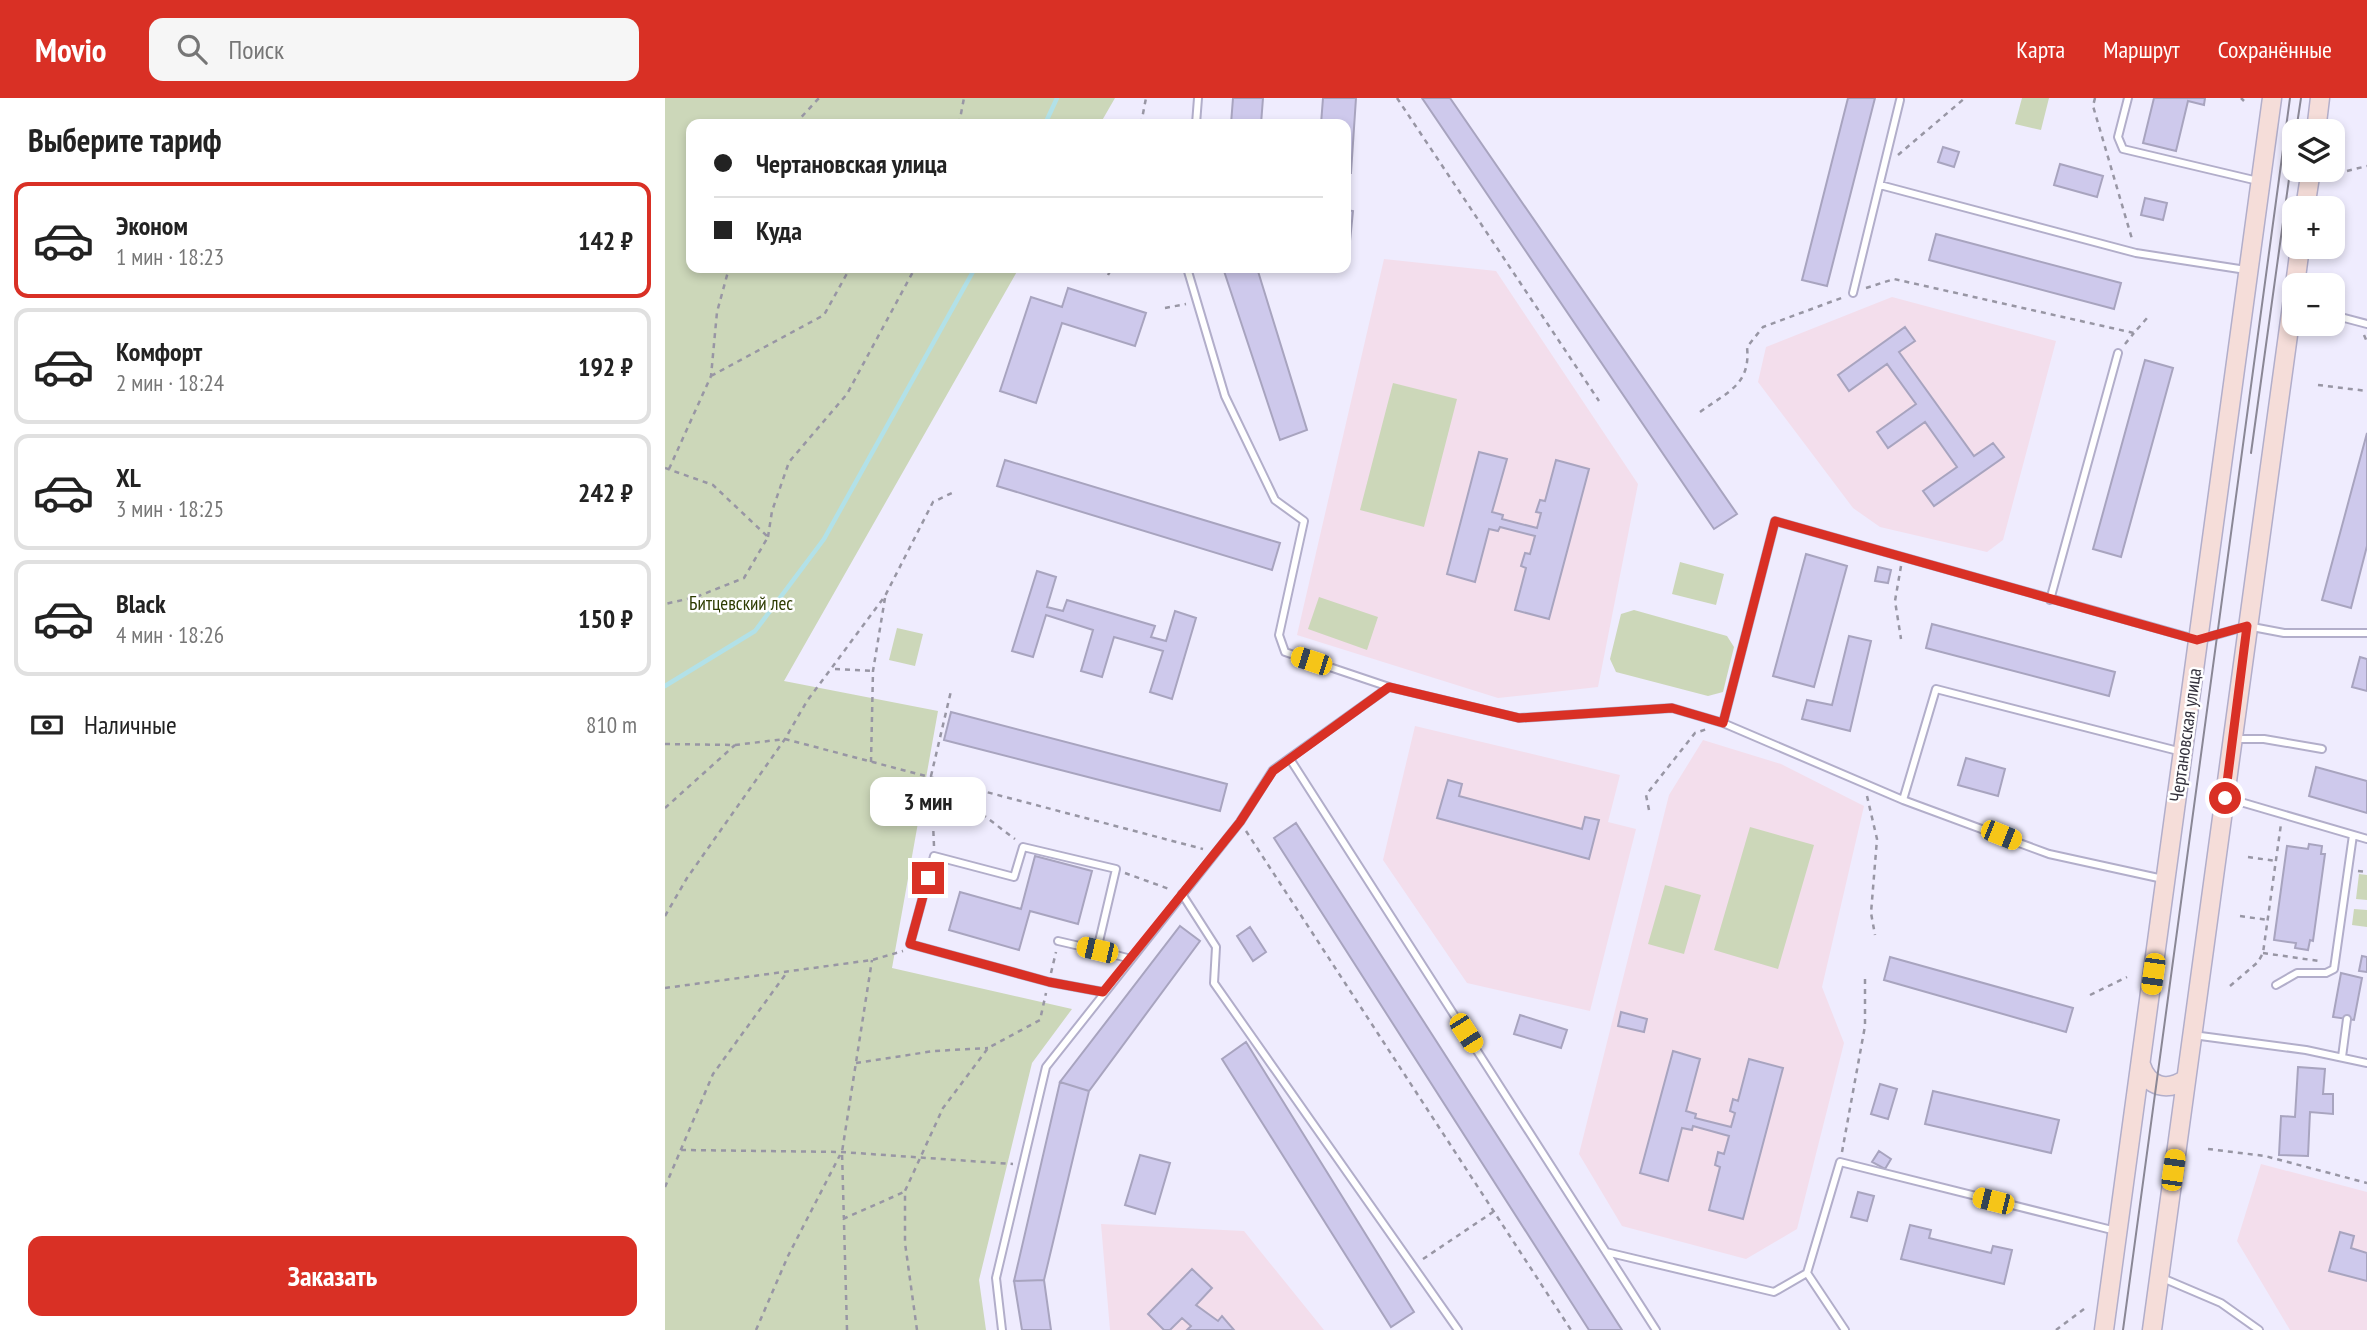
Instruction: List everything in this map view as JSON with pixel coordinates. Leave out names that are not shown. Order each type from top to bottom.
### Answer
[{"type":"main road","name":"Чертановская улица","points":[[2104,1330],[2272,98]]},
{"type":"main road","points":[[2317,119],[2320,98]]},
{"type":"main road","points":[[2153,1330],[2247,626],[2289,336]]},
{"type":"main road","points":[[2141,1065],[2145,1077],[2156,1085],[2176,1086],[2186,1079]]},
{"type":"lane","points":[[1196,119],[1198,98]]},
{"type":"lane","points":[[2128,98],[2118,138],[2123,149],[2260,181]]},
{"type":"lane","points":[[1853,293],[1900,100]]},
{"type":"lane","points":[[1880,185],[2136,253],[2248,270]]},
{"type":"lane","points":[[1188,273],[1225,396],[1275,500],[1304,521],[1279,635],[1285,652],[1389,687],[1519,718],[1672,708],[1723,723],[1903,800],[2049,854],[2165,879]]},
{"type":"lane","points":[[2345,318],[2367,324]]},
{"type":"lane","points":[[2050,600],[2118,353]]},
{"type":"lane","points":[[1723,723],[1775,521],[2197,640],[2247,626],[2284,633],[2367,633]]},
{"type":"lane","points":[[1002,1330],[996,1278],[1046,1067],[1240,822],[1273,771],[1389,687]]},
{"type":"lane","points":[[1903,800],[1936,689],[2183,752]]},
{"type":"lane","points":[[2233,739],[2264,739],[2322,749]]},
{"type":"lane","points":[[1290,759],[1656,1330]]},
{"type":"lane","points":[[2225,798],[2367,839]]},
{"type":"lane","points":[[2276,985],[2297,973],[2329,972],[2335,963],[2353,835]]},
{"type":"lane","points":[[1097,950],[1116,869],[1023,846],[1014,877],[934,856],[910,944],[1049,982],[1103,992]]},
{"type":"lane","points":[[1182,894],[1216,947],[1214,983],[1458,1330]]},
{"type":"lane","points":[[1058,941],[1131,959]]},
{"type":"lane","points":[[2342,1057],[2347,1019]]},
{"type":"lane","points":[[2192,1035],[2367,1063]]},
{"type":"lane","points":[[1606,1252],[1774,1292],[1807,1273],[1840,1162],[2118,1231]]},
{"type":"lane","points":[[1807,1273],[1845,1330]]},
{"type":"lane","points":[[2159,1276],[2221,1303],[2259,1330]]},
{"type":"path","points":[[800,119],[819,98]]},
{"type":"path","points":[[961,119],[964,98]]},
{"type":"path","points":[[1143,119],[1146,98]]},
{"type":"path","points":[[1398,98],[1599,401]]},
{"type":"path","points":[[1884,166],[1965,98]]},
{"type":"path","points":[[2095,98],[2093,106],[2136,253]]},
{"type":"path","points":[[2347,171],[2367,166]]},
{"type":"path","points":[[728,273],[717,312],[711,376],[667,469],[713,485],[768,537]]},
{"type":"path","points":[[711,376],[824,315],[847,273]]},
{"type":"path","points":[[665,604],[696,597],[744,578],[768,537],[772,511],[789,462],[846,394],[912,273]]},
{"type":"path","points":[[1700,412],[1743,381],[1748,362],[1747,347],[1763,327],[1894,279],[2134,333]]},
{"type":"path","points":[[1165,308],[1196,301]]},
{"type":"path","points":[[2118,353],[2147,318]]},
{"type":"path","points":[[2318,385],[2367,391]]},
{"type":"path","points":[[665,916],[687,878],[785,739],[807,701],[885,596],[933,502],[954,492]]},
{"type":"path","points":[[1901,639],[1895,601],[1903,558]]},
{"type":"path","points":[[871,762],[873,671],[885,596]]},
{"type":"path","points":[[833,669],[873,671]]},
{"type":"path","points":[[934,856],[931,776],[951,691]]},
{"type":"path","points":[[1649,810],[1646,795],[1695,733],[1723,723]]},
{"type":"path","points":[[665,744],[735,745],[785,739],[1216,853]]},
{"type":"path","points":[[665,808],[735,745]]},
{"type":"path","points":[[931,776],[1023,846]]},
{"type":"path","points":[[1864,783],[1877,839],[1871,913],[1875,935]]},
{"type":"path","points":[[2230,986],[2258,962],[2263,953],[2282,814]]},
{"type":"path","points":[[1240,822],[1571,1330]]},
{"type":"path","points":[[2248,857],[2276,861]]},
{"type":"path","points":[[1116,869],[1182,894]]},
{"type":"path","points":[[2239,916],[2268,920]]},
{"type":"path","points":[[918,1330],[905,1243],[905,1191],[943,1108],[988,1048],[1040,1020],[1058,941]]},
{"type":"path","points":[[665,988],[872,960],[901,953],[910,944]]},
{"type":"path","points":[[2263,953],[2335,963]]},
{"type":"path","points":[[847,1330],[842,1152],[872,960]]},
{"type":"path","points":[[665,1187],[713,1074],[786,973]]},
{"type":"path","points":[[1840,1162],[1865,1026],[1865,974]]},
{"type":"path","points":[[2090,995],[2127,977]]},
{"type":"path","points":[[856,1063],[934,1051],[988,1048]]},
{"type":"path","points":[[2208,1149],[2265,1156],[2367,1183]]},
{"type":"path","points":[[681,1150],[842,1152],[1023,1165]]},
{"type":"path","points":[[756,1330],[788,1256],[842,1152]]},
{"type":"path","points":[[843,1219],[905,1191]]},
{"type":"path","points":[[1412,1266],[1493,1212]]},
{"type":"path","points":[[2056,1330],[2084,1309]]},
{"type":"shaded area","points":[[1384,259],[1496,271],[1638,484],[1598,687],[1498,698],[1297,635]]},
{"type":"shaded area","points":[[1892,297],[2056,341],[2003,540],[1987,552],[1880,527],[1853,508],[1758,382],[1766,347]]},
{"type":"shaded area","points":[[1415,726],[1620,775],[1608,822],[1636,829],[1590,1011],[1467,983],[1383,860]]},
{"type":"shaded area","points":[[1703,740],[1781,764],[1864,806],[1822,987],[1844,1043],[1797,1229],[1746,1259],[1622,1226],[1579,1154],[1669,795]]},
{"type":"shaded area","points":[[2261,1164],[2367,1192],[2367,1330],[2290,1330],[2237,1241]]},
{"type":"shaded area","points":[[1101,1224],[1244,1231],[1324,1330],[1110,1330]]},
{"type":"green space","name":"Битцевский лес","points":[[665,98],[1115,98],[1103,119],[686,119],[686,273],[1016,273],[784,681],[938,711],[892,968],[1072,1009],[1032,1063],[979,1280],[986,1330],[665,1330]]},
{"type":"green space","points":[[2022,98],[2049,98],[2041,130],[2015,124]]},
{"type":"green space","points":[[1393,383],[1457,399],[1424,527],[1360,510]]},
{"type":"green space","points":[[1680,562],[1724,574],[1716,605],[1672,594]]},
{"type":"green space","points":[[1319,597],[1378,617],[1367,650],[1308,629]]},
{"type":"green space","points":[[1634,610],[1727,636],[1734,647],[1723,692],[1708,696],[1616,672],[1610,659],[1621,614]]},
{"type":"green space","points":[[897,628],[923,634],[915,666],[889,660]]},
{"type":"green space","points":[[1750,827],[1814,845],[1778,969],[1714,950]]},
{"type":"green space","points":[[2359,874],[2367,875],[2367,900],[2356,899]]},
{"type":"green space","points":[[1665,885],[1701,895],[1684,954],[1648,944]]},
{"type":"green space","points":[[2354,909],[2367,910],[2367,927],[2352,925]]},
{"type":"building","points":[[1233,98],[1263,98],[1261,119],[1231,119]]},
{"type":"building","points":[[1323,98],[1356,98],[1351,173],[1351,119],[1321,119]]},
{"type":"building","points":[[1422,98],[1450,98],[1737,514],[1714,529]]},
{"type":"building","points":[[1848,98],[1875,98],[1827,286],[1802,280]]},
{"type":"building","points":[[2154,98],[2205,98],[2204,105],[2188,101],[2176,151],[2143,143]]},
{"type":"building","points":[[1943,147],[1959,152],[1954,167],[1938,162]]},
{"type":"building","points":[[2060,164],[2103,176],[2097,197],[2054,185]]},
{"type":"building","points":[[2145,198],[2167,203],[2163,220],[2141,215]]},
{"type":"building","points":[[1936,234],[2121,283],[2114,309],[1929,260]]},
{"type":"building","points":[[1225,273],[1259,273],[1307,430],[1280,440]]},
{"type":"building","points":[[1068,288],[1146,313],[1135,346],[1062,323],[1036,403],[1000,391],[1031,297],[1062,307]]},
{"type":"building","points":[[1905,327],[1915,341],[1899,352],[1974,456],[1993,443],[2004,457],[1934,506],[1923,491],[1957,467],[1925,422],[1888,448],[1877,432],[1916,404],[1887,364],[1849,391],[1838,375]]},
{"type":"building","points":[[2145,360],[2173,368],[2121,557],[2093,549]]},
{"type":"building","points":[[2367,433],[2367,546],[2351,608],[2322,600]]},
{"type":"building","points":[[1479,452],[1507,459],[1492,512],[1503,515],[1502,519],[1537,528],[1541,513],[1536,512],[1540,500],[1545,501],[1556,460],[1589,469],[1549,619],[1515,610],[1526,568],[1521,566],[1525,553],[1530,554],[1535,536],[1500,527],[1498,531],[1489,529],[1475,582],[1447,574]]},
{"type":"building","points":[[1005,460],[1280,543],[1272,570],[997,486]]},
{"type":"building","points":[[1806,554],[1847,566],[1814,687],[1773,676]]},
{"type":"building","points":[[1878,567],[1891,570],[1888,583],[1875,581]]},
{"type":"building","points":[[1037,571],[1056,577],[1047,607],[1063,611],[1067,600],[1155,626],[1151,637],[1166,641],[1175,611],[1196,618],[1172,699],[1150,692],[1163,651],[1114,637],[1102,677],[1081,671],[1093,630],[1046,615],[1033,657],[1012,651]]},
{"type":"building","points":[[1932,624],[2115,672],[2109,696],[1926,648]]},
{"type":"building","points":[[1849,636],[1871,641],[1850,731],[1802,719],[1807,700],[1832,705]]},
{"type":"building","points":[[2360,657],[2367,659],[2367,691],[2352,687]]},
{"type":"building","points":[[951,712],[1227,784],[1220,811],[944,740]]},
{"type":"building","points":[[1966,758],[2005,769],[1998,796],[1958,785]]},
{"type":"building","points":[[2316,767],[2367,781],[2367,813],[2309,796]]},
{"type":"building","points":[[1448,780],[1462,784],[1459,796],[1582,829],[1585,817],[1599,820],[1589,859],[1437,818]]},
{"type":"building","points":[[1296,823],[1622,1330],[1589,1330],[1274,838]]},
{"type":"building","points":[[2309,844],[2322,846],[2321,854],[2325,854],[2313,941],[2310,940],[2308,950],[2295,948],[2296,943],[2274,940],[2287,846],[2308,849]]},
{"type":"building","points":[[1035,856],[1092,871],[1078,924],[1030,911],[1019,950],[949,930],[960,892],[1021,909]]},
{"type":"building","points":[[1180,926],[1200,941],[1089,1091],[1060,1082]]},
{"type":"building","points":[[1250,927],[1266,952],[1253,961],[1237,936]]},
{"type":"building","points":[[2362,956],[2367,957],[2367,972],[2359,971]]},
{"type":"building","points":[[1890,957],[2073,1008],[2066,1032],[1884,980]]},
{"type":"building","points":[[2341,973],[2362,978],[2354,1020],[2333,1017]]},
{"type":"building","points":[[1621,1012],[1647,1019],[1644,1032],[1618,1026]]},
{"type":"building","points":[[1520,1015],[1567,1030],[1561,1048],[1514,1034]]},
{"type":"building","points":[[1246,1042],[1414,1312],[1391,1327],[1222,1059]]},
{"type":"building","points":[[1673,1051],[1700,1059],[1686,1111],[1696,1114],[1695,1118],[1731,1127],[1735,1113],[1730,1111],[1733,1099],[1738,1101],[1749,1059],[1783,1068],[1743,1219],[1709,1210],[1720,1167],[1715,1165],[1718,1152],[1724,1154],[1729,1136],[1693,1126],[1692,1130],[1682,1128],[1668,1181],[1640,1173]]},
{"type":"building","points":[[2298,1067],[2325,1069],[2323,1094],[2333,1094],[2333,1114],[2310,1112],[2308,1156],[2279,1155],[2281,1116],[2295,1117]]},
{"type":"building","points":[[1060,1082],[1089,1091],[1044,1280],[1014,1281]]},
{"type":"building","points":[[1880,1084],[1897,1089],[1888,1119],[1871,1114]]},
{"type":"building","points":[[1933,1091],[2059,1120],[2051,1153],[1925,1124]]},
{"type":"building","points":[[1879,1151],[1891,1159],[1885,1169],[1872,1162]]},
{"type":"building","points":[[1140,1155],[1170,1163],[1155,1214],[1125,1205]]},
{"type":"building","points":[[1858,1192],[1874,1196],[1867,1221],[1851,1217]]},
{"type":"building","points":[[1910,1225],[1931,1230],[1929,1238],[1991,1253],[1993,1246],[2012,1250],[2004,1284],[1901,1259]]},
{"type":"building","points":[[2340,1232],[2354,1236],[2351,1248],[2367,1253],[2367,1281],[2329,1271]]},
{"type":"building","points":[[1192,1269],[1212,1288],[1196,1305],[1218,1321],[1222,1316],[1234,1330],[1187,1330],[1191,1326],[1182,1318],[1170,1330],[1164,1330],[1148,1314]]},
{"type":"building","points":[[1044,1280],[1051,1330],[1022,1330],[1014,1281]]},
{"type":"waterway","points":[[1047,119],[1057,98]]},
{"type":"waterway","points":[[665,686],[755,631],[824,539],[972,273]]},
{"type":"tram line","points":[[2123,1330],[2290,98]]},
{"type":"tram line","points":[[2298,119],[2301,98]]},
{"type":"tram line","points":[[2251,453],[2289,182]]},
{"type":"route","points":[[928,878],[910,944],[1049,982],[1103,992],[1240,822],[1273,771],[1389,687],[1519,718],[1672,708],[1723,723],[1775,521],[2197,640],[2247,626],[2225,798]]}]
